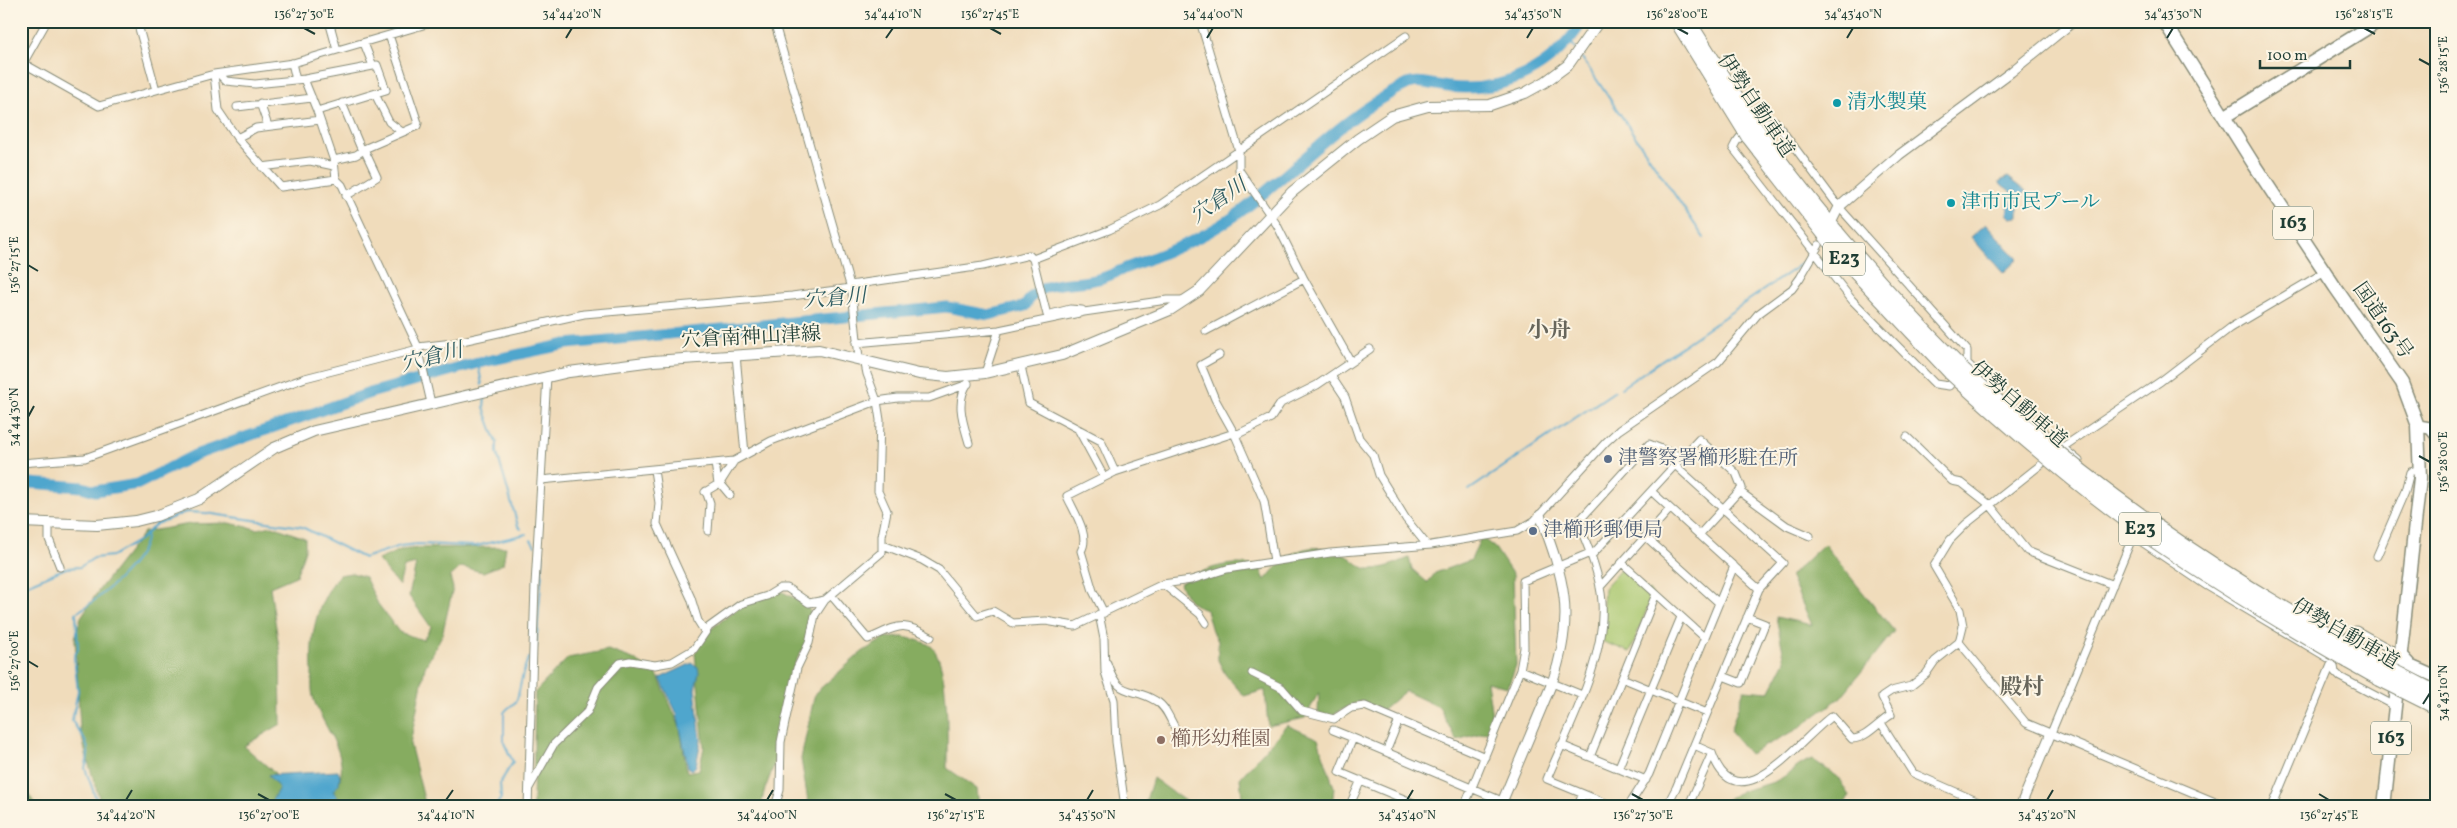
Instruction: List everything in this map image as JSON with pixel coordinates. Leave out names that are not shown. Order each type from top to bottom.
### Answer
[{"type":"highway","name":"伊勢自動車道","points":[[1676,21],[1753,133],[1847,263],[2026,428],[2131,511],[2209,564],[2436,707]]},
{"type":"highway","name":"伊勢自動車道","points":[[1688,21],[1753,133]]},
{"type":"highway","name":"国道163号","points":[[2164,21],[2325,272],[2402,383],[2418,426],[2420,469],[2384,807]]},
{"type":"highway","points":[[2224,117],[2379,21]]},
{"type":"highway","name":"伊勢自動車道","points":[[2383,673],[2436,693]]},
{"type":"main road","name":"穴倉南神山津線","points":[[21,522],[118,524],[169,513],[199,499],[274,448],[326,427],[431,401],[548,376],[612,365],[819,350],[861,358],[931,376],[981,374],[1021,366],[1072,352],[1170,310],[1199,291],[1268,212],[1358,139],[1392,116],[1428,106],[1479,106],[1501,102],[1546,82],[1574,58],[1599,21]]},
{"type":"main road","points":[[2418,426],[2430,428],[2436,435]]},
{"type":"main road","points":[[2401,655],[2411,666],[2436,677]]},
{"type":"street","points":[[47,21],[22,64],[99,106],[217,74],[292,63],[437,21]]},
{"type":"street","points":[[137,21],[156,90]]},
{"type":"street","points":[[329,21],[337,50]]},
{"type":"street","points":[[774,21],[851,288],[856,341],[877,401],[880,432],[878,492],[886,511],[882,536],[882,552],[828,597],[815,615],[809,643],[797,668],[781,742],[780,790],[775,807]]},
{"type":"street","points":[[1200,21],[1239,151],[1237,166],[1268,212],[1351,362]]},
{"type":"street","points":[[1832,219],[1839,208],[1899,155],[2011,72],[2074,21]]},
{"type":"street","points":[[262,167],[310,161],[334,163],[356,155],[416,126],[418,123],[389,35]]},
{"type":"street","points":[[1033,261],[1109,230],[1160,205],[1406,36]]},
{"type":"street","points":[[364,43],[374,66]]},
{"type":"street","points":[[292,63],[312,98],[317,111],[334,163],[336,179],[340,182],[418,349],[431,401]]},
{"type":"street","points":[[217,74],[226,81],[245,84],[300,80],[377,65],[386,90],[317,111]]},
{"type":"street","points":[[217,74],[218,110],[237,138],[281,187],[336,179]]},
{"type":"street","points":[[375,94],[389,122],[402,132]]},
{"type":"street","points":[[237,107],[312,98]]},
{"type":"street","points":[[260,103],[268,126]]},
{"type":"street","points":[[342,103],[377,176],[346,196]]},
{"type":"street","points":[[237,138],[252,129],[320,120]]},
{"type":"street","points":[[1775,121],[1839,208],[1967,350],[1949,386],[1935,384],[1852,300],[1733,148],[1738,138],[1762,122],[1775,121]]},
{"type":"street","points":[[883,545],[922,560],[939,570],[977,616],[993,611],[1014,623],[1046,621],[1074,626],[1163,584],[1191,580],[1227,569],[1332,552],[1427,545],[1517,531],[1540,515],[1619,430],[1718,362],[1758,314],[1792,288],[1819,245]]},
{"type":"street","points":[[21,463],[85,458],[305,378],[418,349],[584,314],[792,296],[983,266],[1029,255],[1033,261],[1047,315],[1070,309],[1084,312]]},
{"type":"street","points":[[1694,745],[1712,753],[1719,770],[1727,779],[1739,784],[1750,783],[1766,776],[1787,760],[1832,716],[1852,739],[1857,739],[1892,715],[1882,697],[1891,691],[1911,686],[1926,674],[1935,661],[1959,642],[1963,626],[1960,610],[1934,566],[1950,540],[1990,505],[2063,447],[2161,381],[2230,328],[2325,272]]},
{"type":"street","points":[[1206,331],[1304,279]]},
{"type":"street","points":[[856,341],[1000,330],[1084,312],[1167,300],[1186,300]]},
{"type":"street","points":[[969,443],[960,402],[963,391],[968,384],[981,374],[1000,330]]},
{"type":"street","points":[[1125,807],[1116,742],[1114,700],[1106,678],[1101,614],[1081,551],[1084,544],[1080,526],[1067,496],[1115,472],[1234,433],[1238,434],[1271,418],[1281,402],[1332,376],[1370,349]]},
{"type":"street","points":[[736,355],[745,454]]},
{"type":"street","points":[[1219,355],[1200,365],[1214,399],[1234,433],[1264,502],[1269,522],[1274,561]]},
{"type":"street","points":[[1021,366],[1029,403],[1101,441],[1115,472]]},
{"type":"street","points":[[1959,367],[2001,396],[2099,478],[2184,540],[2277,598],[2346,637]]},
{"type":"street","points":[[528,807],[535,585],[548,376]]},
{"type":"street","points":[[1332,376],[1348,404],[1359,438],[1373,455],[1380,475],[1406,519],[1427,545]]},
{"type":"street","points":[[708,531],[710,500],[705,492],[719,483],[734,461],[745,454],[771,441],[877,401],[898,398],[929,398],[968,384]]},
{"type":"street","points":[[1078,429],[1104,477]]},
{"type":"street","points":[[1907,437],[1954,483],[1962,483],[1990,505],[2027,551],[2113,585]]},
{"type":"street","points":[[1464,807],[1520,670],[1524,641],[1523,581],[1591,555],[1699,439],[1736,473],[1742,488],[1699,535]]},
{"type":"street","points":[[1615,807],[1547,779],[1593,665],[1600,629],[1602,602],[1600,587],[1591,555],[1578,522],[1649,444],[1682,457]]},
{"type":"street","points":[[541,480],[734,461]]},
{"type":"street","points":[[715,463],[719,483],[730,495]]},
{"type":"street","points":[[1666,807],[1759,589],[1783,563],[1675,465]]},
{"type":"street","points":[[2376,556],[2405,491],[2410,472],[2420,469]]},
{"type":"street","points":[[654,470],[659,503],[657,524],[686,587],[698,621],[705,632]]},
{"type":"street","points":[[1651,492],[1759,589]]},
{"type":"street","points":[[1739,492],[1787,526],[1810,536]]},
{"type":"street","points":[[1600,587],[1670,509]]},
{"type":"street","points":[[1501,804],[1552,683],[1558,666],[1566,624],[1565,594],[1559,566],[1540,515]]},
{"type":"street","points":[[49,523],[49,539],[60,567]]},
{"type":"street","points":[[1646,536],[1719,603]]},
{"type":"street","points":[[2020,807],[2133,536],[2207,586],[2333,661],[2338,675],[2395,706]]},
{"type":"street","points":[[1622,563],[1705,638]]},
{"type":"street","points":[[1628,807],[1646,780],[1734,566]]},
{"type":"street","points":[[1163,584],[1200,614],[1206,623]]},
{"type":"street","points":[[528,790],[554,744],[588,711],[598,687],[620,663],[630,661],[655,665],[672,662],[694,648],[714,622],[740,604],[767,596],[780,588],[787,588],[809,603],[828,597]]},
{"type":"street","points":[[1590,757],[1656,594]]},
{"type":"street","points":[[828,597],[868,640],[902,626],[917,628],[931,637]]},
{"type":"street","points":[[1618,769],[1681,617]]},
{"type":"street","points":[[1723,676],[1741,683],[1765,624],[1748,617]]},
{"type":"street","points":[[2272,807],[2333,661],[2346,637],[2356,630],[2401,655]]},
{"type":"street","points":[[1959,642],[2026,723],[2227,807]]},
{"type":"street","points":[[1105,658],[1113,679],[1118,685],[1126,691],[1156,700],[1162,705],[1174,726]]},
{"type":"street","points":[[1520,670],[1582,696]]},
{"type":"street","points":[[1252,673],[1285,691],[1305,713],[1334,719],[1351,708],[1361,705],[1485,757]]},
{"type":"street","points":[[1622,678],[1707,713]]},
{"type":"street","points":[[1386,752],[1399,720]]},
{"type":"street","points":[[1881,723],[1913,773],[1990,807]]},
{"type":"street","points":[[1333,730],[1472,788],[1501,804],[1516,807]]},
{"type":"street","points":[[1353,738],[1339,772],[1423,807]]},
{"type":"street","points":[[1561,745],[1646,780]]},
{"type":"street","points":[[1688,807],[1712,753]]},
{"type":"street","points":[[1349,807],[1361,780]]},
{"type":"street","points":[[1577,807],[1583,794]]},
{"type":"green space","points":[[229,523],[257,529],[272,526],[305,538],[305,550],[296,576],[270,587],[280,654],[281,724],[244,746],[276,774],[268,775],[279,787],[271,807],[102,807],[80,728],[75,638],[81,617],[101,587],[144,532],[190,524]]},
{"type":"green space","points":[[1481,537],[1495,548],[1513,575],[1516,665],[1508,687],[1487,682],[1494,730],[1456,740],[1439,707],[1405,691],[1383,710],[1363,702],[1358,702],[1330,716],[1318,713],[1319,692],[1305,718],[1268,726],[1265,690],[1244,696],[1225,674],[1218,660],[1218,641],[1212,631],[1206,610],[1196,606],[1189,600],[1180,583],[1209,569],[1230,564],[1250,565],[1260,568],[1265,580],[1281,562],[1298,551],[1318,548],[1342,553],[1368,569],[1384,567],[1409,558],[1412,569],[1428,583],[1435,573],[1471,560]]},
{"type":"green space","points":[[1824,544],[1894,631],[1841,697],[1796,730],[1749,754],[1730,731],[1744,690],[1769,692],[1785,661],[1776,617],[1812,625],[1790,576]]},
{"type":"green space","points":[[506,547],[503,564],[483,572],[461,567],[450,577],[453,588],[442,635],[425,667],[410,744],[426,807],[345,807],[333,791],[339,780],[341,769],[340,757],[318,711],[312,690],[313,633],[324,598],[339,575],[352,573],[365,577],[378,604],[399,632],[423,640],[431,627],[409,596],[416,564],[404,567],[399,586],[378,560],[400,550]]},
{"type":"green space","points":[[1621,569],[1652,593],[1630,652],[1601,641],[1604,588]]},
{"type":"green space","points":[[781,591],[807,605],[811,614],[807,640],[795,663],[782,711],[774,765],[764,792],[761,807],[533,807],[535,692],[568,658],[608,650],[633,659],[657,674],[680,727],[687,772],[699,770],[704,747],[695,653],[711,629],[742,605]]},
{"type":"green space","points":[[903,637],[918,640],[929,645],[938,657],[945,687],[947,768],[977,789],[979,807],[809,807],[801,759],[815,693],[862,652],[885,638]]},
{"type":"green space","points":[[1287,725],[1318,739],[1334,787],[1332,807],[1243,807],[1240,778]]},
{"type":"green space","points":[[1812,759],[1838,777],[1849,796],[1843,807],[1720,807],[1725,801],[1738,793],[1776,781]]},
{"type":"green space","points":[[1153,778],[1193,807],[1144,807]]},
{"type":"green space","points":[[21,783],[37,807],[21,807]]},
{"type":"water","points":[[2008,177],[2026,191],[2018,200],[2018,217],[2011,218],[2007,214],[2008,208],[2006,206],[2012,201],[2012,195],[2000,181]]},
{"type":"water","points":[[1986,224],[2018,259],[2003,273],[1971,237]]},
{"type":"water","points":[[692,663],[698,667],[699,673],[695,689],[701,740],[696,766],[692,770],[688,767],[677,714],[660,678]]},
{"type":"water","points":[[338,771],[340,776],[339,784],[333,791],[345,807],[271,807],[271,802],[279,788],[268,775]]},
{"type":"waterway","name":"穴倉川","points":[[21,487],[30,483],[82,487],[95,491],[138,484],[195,455],[370,393],[478,363],[567,344],[947,307],[989,315],[1025,306],[1040,290],[1048,286],[1105,277],[1174,249],[1218,227],[1247,207],[1344,125],[1364,110],[1408,84],[1422,82],[1449,87],[1470,88],[1490,86],[1508,81],[1542,65],[1571,38],[1583,21]]},
{"type":"waterway","points":[[1570,41],[1576,49]]},
{"type":"waterway","points":[[1582,58],[1704,238]]},
{"type":"waterway","points":[[1621,388],[1804,262]]},
{"type":"waterway","points":[[478,363],[482,385]]},
{"type":"waterway","points":[[1469,490],[1615,391]]},
{"type":"waterway","points":[[485,396],[484,408],[497,443],[497,453],[518,526],[521,529]]},
{"type":"waterway","points":[[21,587],[66,568],[80,567],[94,558],[112,556],[141,539],[156,524],[186,512],[302,527],[364,558],[400,546],[418,544],[476,546],[526,534]]},
{"type":"waterway","points":[[99,807],[85,768],[88,748],[72,721],[78,691],[74,657],[78,649],[76,613],[96,599],[130,567],[139,555],[146,534]]},
{"type":"waterway","points":[[531,540],[535,546]]},
{"type":"waterway","points":[[536,649],[543,556],[541,553]]},
{"type":"waterway","points":[[495,807],[501,798],[500,783],[513,762],[504,743],[504,713],[517,699],[523,672],[529,658]]},
{"type":"place","name":"清水製菓","points":[[1837,103]]},
{"type":"place","name":"津市市民プール","points":[[1951,203]]},
{"type":"place","name":"津警察署櫛形駐在所","points":[[1608,459]]},
{"type":"place","name":"津櫛形郵便局","points":[[1533,531]]},
{"type":"place","name":"櫛形幼稚園","points":[[1161,740]]},
{"type":"district","name":"小舟","points":[[1549,331]]},
{"type":"district","name":"殿村","points":[[2022,688]]}]
